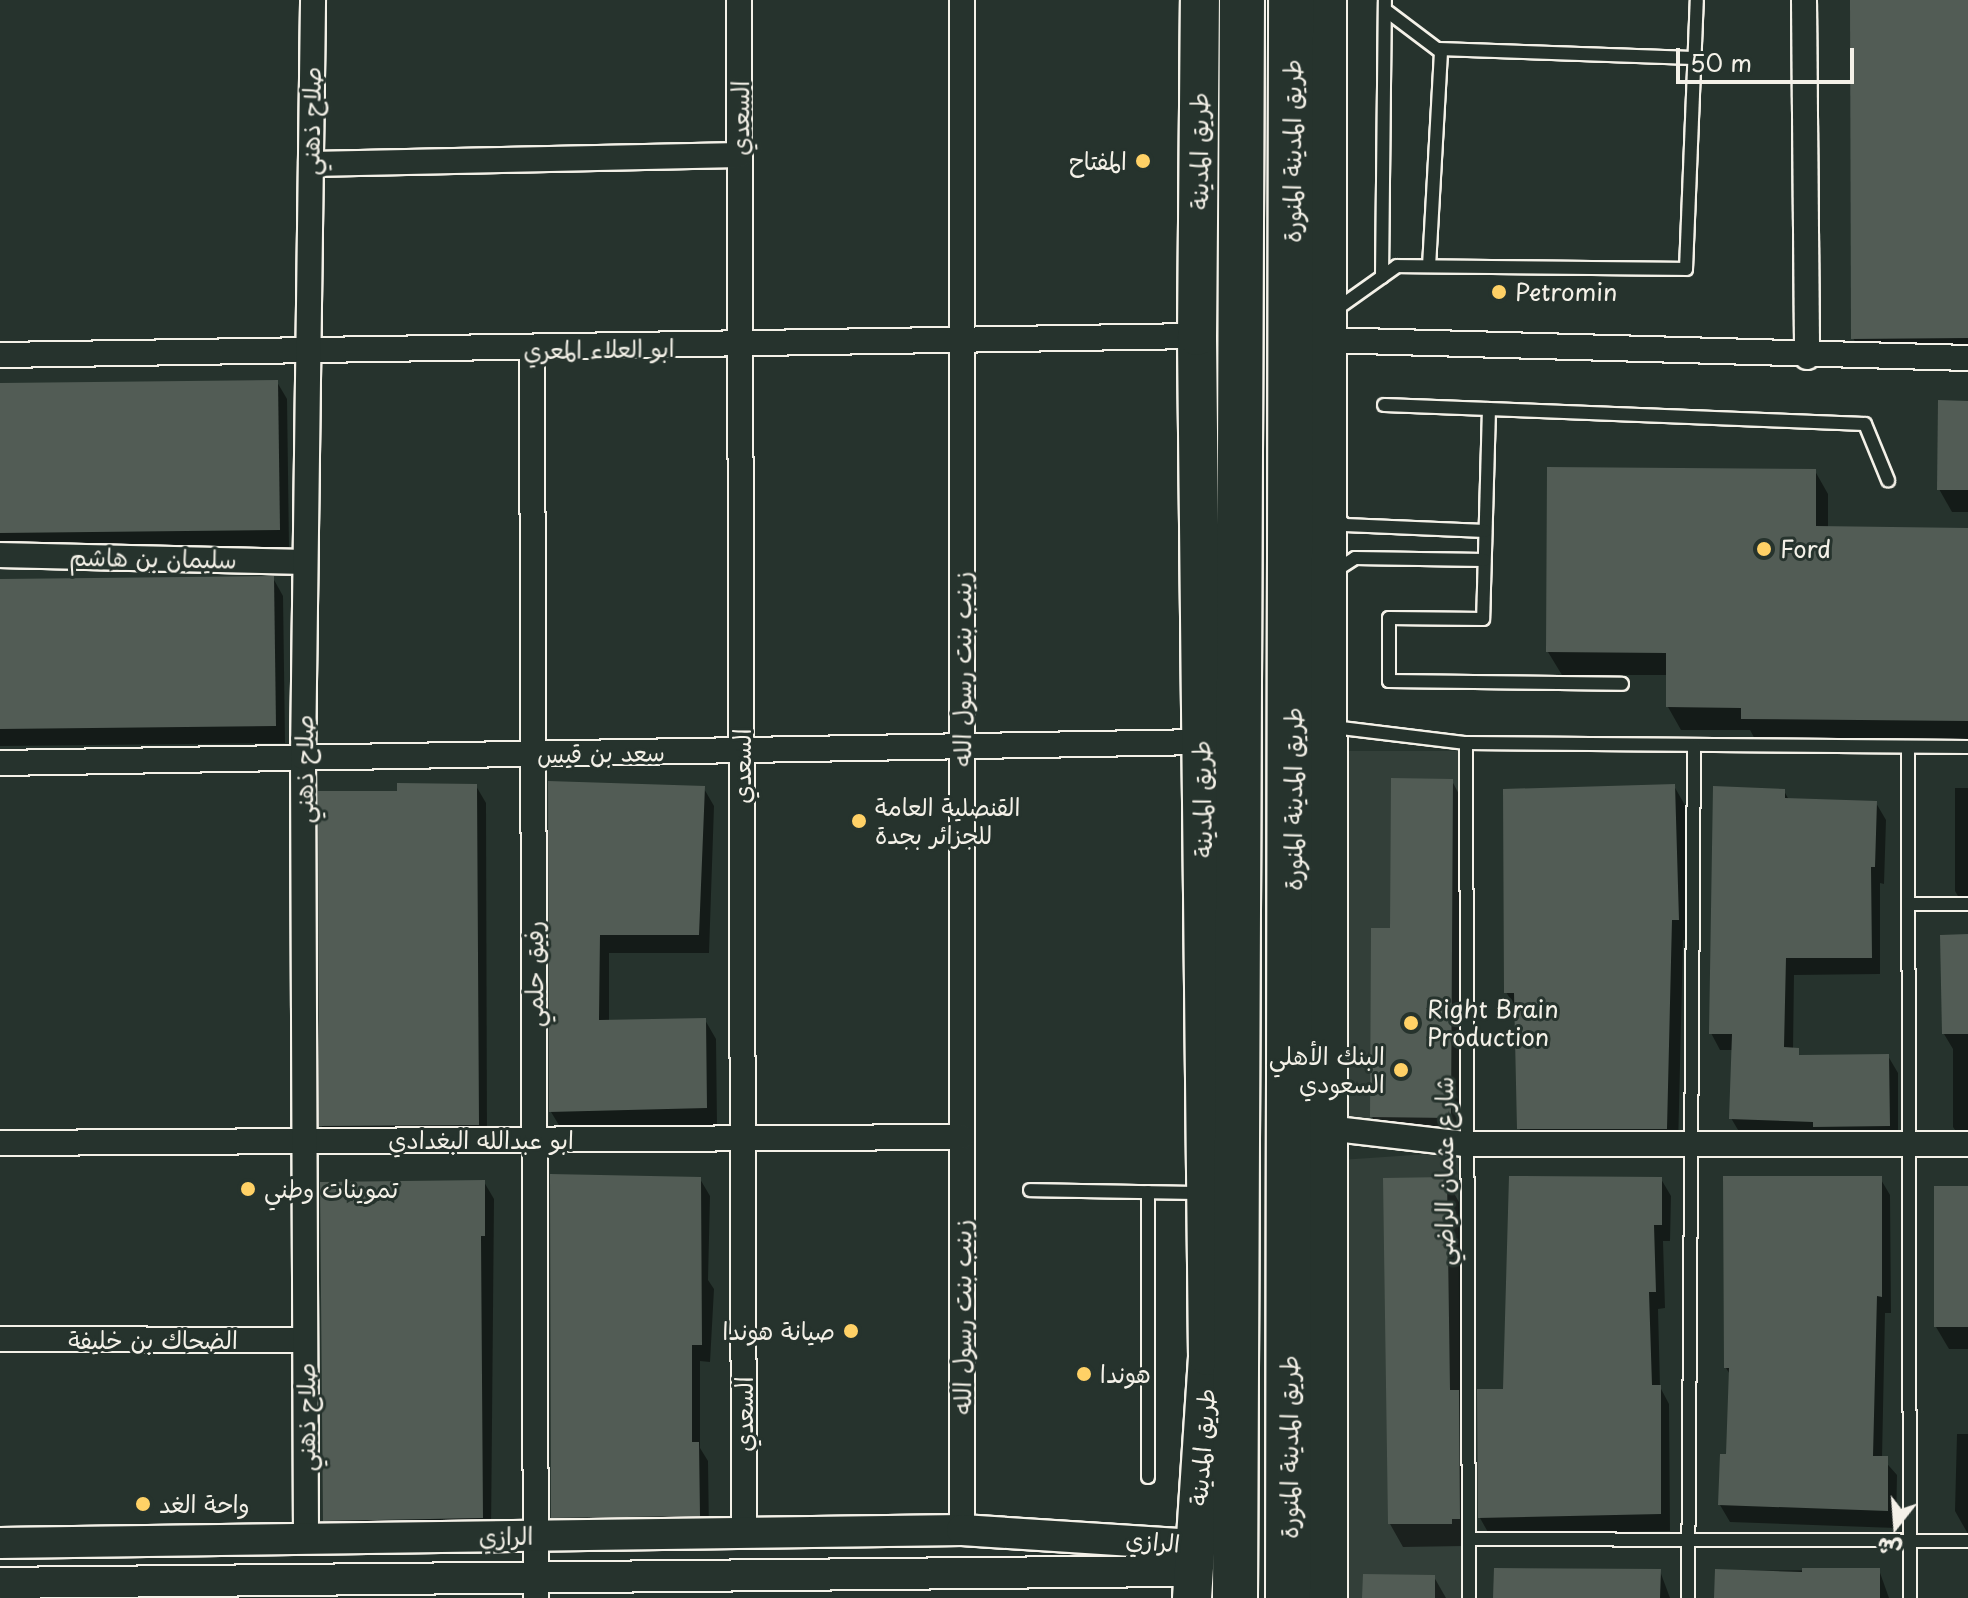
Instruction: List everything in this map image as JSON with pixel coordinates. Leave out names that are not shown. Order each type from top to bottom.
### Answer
[{"type":"highway","points":[[1235,1598],[1242,0]]},
{"type":"highway","name":"طريق المدينة المنورة","points":[[1288,1598],[1292,1061],[1291,0]]},
{"type":"main road","name":"طريق المدينة","points":[[1192,1598],[1208,1356],[1197,336],[1200,0]]},
{"type":"main road","points":[[1327,0],[1324,329],[1328,1598]]},
{"type":"main road","points":[[1199,281],[1238,634]]},
{"type":"main road","points":[[1292,1061],[1326,512]]},
{"type":"street","name":"صلاح ذهني","points":[[306,1538],[303,757],[313,0]]},
{"type":"street","name":"السعدي","points":[[739,0],[744,1532]]},
{"type":"street","name":"زينب بنت رسول الله","points":[[962,0],[962,1530]]},
{"type":"street","points":[[1804,0],[1807,357]]},
{"type":"street","points":[[311,164],[740,155]]},
{"type":"street","points":[[1324,329],[1807,357],[1968,358]]},
{"type":"street","name":"ابو العلاء المعري","points":[[0,355],[532,351],[1197,336]]},
{"type":"street","name":"رفيق حلمي","points":[[532,351],[536,1587]]},
{"type":"street","name":"سليمان بن هاشم","points":[[0,555],[305,562]]},
{"type":"street","name":"سعد بن قيس","points":[[0,763],[1202,742]]},
{"type":"street","points":[[1327,1128],[1465,1144],[1968,1144]]},
{"type":"street","name":"ابو عبدالله البغدادي","points":[[0,1143],[962,1137]]},
{"type":"street","name":"الضحاك بن خليفة","points":[[0,1339],[305,1340]]},
{"type":"street","name":"الرازي","points":[[0,1543],[962,1530],[1195,1545]]},
{"type":"street","points":[[848,1531],[850,1573]]},
{"type":"street","name":"الرازي","points":[[0,1583],[299,1588],[744,1586],[850,1573],[1176,1571],[1195,1545]]},
{"type":"lane","points":[[1324,329],[1397,266],[1686,269],[1697,0]]},
{"type":"lane","points":[[1382,277],[1387,6]]},
{"type":"lane","points":[[1387,6],[1438,49],[1694,58]]},
{"type":"lane","points":[[1429,266],[1438,49]]},
{"type":"lane","points":[[1384,405],[1865,424],[1888,480]]},
{"type":"lane","points":[[1489,409],[1483,619],[1389,618],[1389,681],[1622,684]]},
{"type":"lane","points":[[1326,512],[1345,525],[1485,531]]},
{"type":"lane","points":[[1326,576],[1355,558],[1484,560]]},
{"type":"lane","points":[[1326,727],[1466,743],[1968,747]]},
{"type":"lane","name":"شارع عثمان الراضي","points":[[1466,743],[1465,1144],[1469,1598]]},
{"type":"lane","points":[[1688,1598],[1694,745]]},
{"type":"lane","points":[[1908,747],[1910,1598]]},
{"type":"lane","points":[[1908,904],[1968,904]]},
{"type":"lane","points":[[1030,1190],[1207,1193]]},
{"type":"lane","points":[[1148,1192],[1148,1477]]},
{"type":"lane","points":[[1469,1539],[1688,1537],[1968,1541]]},
{"type":"shaded area","points":[[1333,751],[1458,751],[1460,1133],[1333,1133]]},
{"type":"shaded area","points":[[1458,1152],[1461,1598],[1338,1598],[1340,1160]]},
{"type":"building","points":[[1850,0],[1968,0],[1968,338],[1851,339]]},
{"type":"building","points":[[278,380],[280,530],[0,533],[0,383]]},
{"type":"building","points":[[1938,400],[1968,401],[1968,490],[1937,490]]},
{"type":"building","points":[[1547,467],[1816,469],[1816,526],[1968,528],[1968,721],[1741,719],[1741,708],[1666,707],[1666,653],[1546,652]]},
{"type":"building","points":[[274,576],[276,726],[0,729],[0,579]]},
{"type":"building","name":"Right Brain Production","points":[[1391,778],[1453,779],[1451,1118],[1370,1117],[1371,928],[1390,928]]},
{"type":"building","points":[[548,781],[705,786],[699,935],[600,935],[599,1020],[706,1018],[707,1108],[549,1112]]},
{"type":"building","points":[[397,783],[477,784],[479,1125],[319,1126],[318,791],[397,791]]},
{"type":"building","points":[[1675,784],[1679,920],[1672,920],[1667,1129],[1517,1129],[1514,993],[1504,993],[1503,789]]},
{"type":"building","points":[[1713,786],[1785,789],[1785,798],[1877,801],[1875,867],[1871,867],[1872,958],[1786,958],[1784,1047],[1799,1048],[1799,1055],[1889,1054],[1890,1126],[1813,1127],[1813,1122],[1729,1119],[1732,1034],[1709,1034]]},
{"type":"building","points":[[1968,934],[1968,1034],[1942,1034],[1940,935]]},
{"type":"building","points":[[550,1174],[701,1177],[702,1345],[692,1345],[692,1442],[699,1442],[700,1516],[551,1518]]},
{"type":"building","points":[[1509,1176],[1662,1177],[1662,1225],[1654,1225],[1656,1292],[1649,1292],[1652,1385],[1661,1385],[1661,1514],[1478,1518],[1477,1389],[1503,1389]]},
{"type":"building","points":[[1723,1176],[1882,1176],[1882,1297],[1877,1296],[1873,1456],[1888,1456],[1888,1511],[1718,1505],[1720,1454],[1726,1454],[1729,1368],[1724,1368]]},
{"type":"building","points":[[1447,1177],[1450,1390],[1459,1390],[1460,1519],[1452,1519],[1452,1524],[1388,1524],[1383,1178]]},
{"type":"building","points":[[485,1180],[485,1236],[481,1236],[483,1518],[323,1521],[320,1182]]},
{"type":"building","points":[[1934,1186],[1968,1186],[1968,1327],[1934,1327]]},
{"type":"building","points":[[1494,1568],[1661,1569],[1660,1598],[1493,1598]]},
{"type":"building","points":[[1802,1568],[1880,1568],[1880,1598],[1714,1598],[1715,1569],[1802,1572]]},
{"type":"building","points":[[1363,1574],[1435,1575],[1435,1598],[1362,1598]]},
{"type":"place","name":"المفتاح","points":[[1143,161]]},
{"type":"place","name":"Petromin","points":[[1499,292]]},
{"type":"place","name":"Ford","points":[[1764,549]]},
{"type":"place","name":"القنصلية العامة للجزائر بجدة","points":[[859,821]]},
{"type":"place","name":"Right Brain Production","points":[[1411,1023]]},
{"type":"place","name":"البنك الأهلي السعودي","points":[[1401,1070]]},
{"type":"place","name":"تموينات وطني","points":[[248,1189]]},
{"type":"place","name":"صيانة هوندا","points":[[851,1331]]},
{"type":"place","name":"هوندا","points":[[1084,1374]]},
{"type":"place","name":"واحة الغد","points":[[143,1504]]}]
